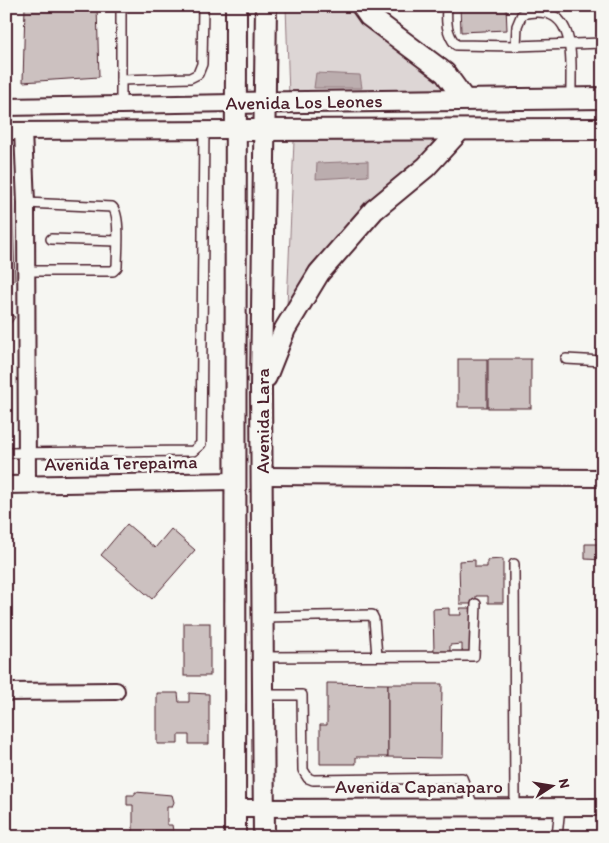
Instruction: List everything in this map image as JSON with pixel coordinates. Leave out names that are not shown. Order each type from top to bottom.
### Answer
[{"type":"street","name":"Avenida Lara","points":[[235,837],[234,103],[236,6]]},
{"type":"street","name":"Avenida Lara","points":[[264,837],[261,388],[266,6]]},
{"type":"street","points":[[362,6],[369,16],[445,72],[464,99]]},
{"type":"street","name":"Avenida Los Leones","points":[[6,107],[603,98]]},
{"type":"street","name":"Avenida Los Leones","points":[[6,131],[603,129]]},
{"type":"street","points":[[261,388],[285,329],[319,274],[374,210],[426,167],[460,130]]},
{"type":"street","points":[[23,131],[26,203],[28,484]]},
{"type":"street","points":[[262,476],[603,478]]},
{"type":"street","name":"Avenida Terepaima","points":[[6,485],[236,480]]},
{"type":"street","points":[[6,692],[116,692]]},
{"type":"street","name":"Avenida Capanaparo","points":[[235,808],[603,807]]},
{"type":"lane","points":[[121,6],[121,106]]},
{"type":"lane","points":[[121,80],[190,78],[198,74],[202,64],[203,6]]},
{"type":"lane","points":[[446,6],[446,25],[451,39],[456,45],[516,46],[603,43]]},
{"type":"lane","points":[[516,46],[517,26],[522,14],[536,9],[556,13],[565,24],[570,45],[571,98]]},
{"type":"lane","points":[[6,453],[27,451],[194,451],[199,448],[201,444],[204,130]]},
{"type":"lane","points":[[26,203],[112,207],[117,212],[117,267],[113,271],[26,270]]},
{"type":"lane","points":[[51,239],[117,240]]},
{"type":"lane","points":[[566,360],[603,360]]},
{"type":"lane","points":[[514,564],[515,806]]},
{"type":"lane","points":[[262,656],[474,656],[476,604]]},
{"type":"lane","points":[[262,617],[372,615],[374,618],[376,656]]},
{"type":"lane","points":[[262,695],[302,695],[303,770],[308,778],[313,780],[462,778],[473,806]]},
{"type":"lane","points":[[557,837],[560,806]]},
{"type":"shaded area","points":[[286,6],[351,6],[451,90],[289,96]]},
{"type":"shaded area","points":[[316,73],[360,75],[362,88],[314,88]]},
{"type":"shaded area","points":[[444,140],[351,220],[287,306],[294,141]]},
{"type":"shaded area","points":[[368,161],[368,176],[316,179],[317,163]]},
{"type":"building","points":[[25,6],[97,6],[99,77],[23,82]]},
{"type":"building","points":[[460,6],[506,6],[507,30],[461,32]]},
{"type":"building","points":[[6,157],[11,157],[15,280],[6,280]]},
{"type":"building","points":[[6,312],[15,317],[6,330]]},
{"type":"building","points":[[6,350],[8,350],[7,416],[6,415]]},
{"type":"building","points":[[458,359],[487,359],[487,407],[458,407]]},
{"type":"building","points":[[488,359],[531,359],[531,408],[488,408]]},
{"type":"building","points":[[127,524],[155,548],[171,529],[195,550],[152,599],[101,555]]},
{"type":"building","points":[[585,544],[603,544],[603,560],[585,559]]},
{"type":"building","points":[[503,559],[503,603],[488,603],[488,596],[476,596],[476,604],[460,604],[459,561],[475,560],[475,567],[487,567],[487,560]]},
{"type":"building","points":[[449,608],[449,615],[461,615],[460,608],[476,608],[477,651],[462,652],[462,644],[450,645],[450,652],[434,652],[433,609]]},
{"type":"building","points":[[184,623],[210,623],[210,676],[184,676]]},
{"type":"building","points":[[327,683],[388,684],[388,757],[356,757],[356,764],[320,764],[320,725],[327,725]]},
{"type":"building","points":[[388,684],[442,684],[441,758],[388,757]]},
{"type":"building","points":[[601,684],[603,684],[603,728],[602,728]]},
{"type":"building","points":[[157,693],[178,693],[179,702],[189,702],[189,693],[209,694],[209,744],[189,744],[189,735],[178,735],[178,744],[157,744]]},
{"type":"building","points":[[135,792],[172,795],[174,802],[172,807],[167,807],[167,825],[172,825],[174,837],[133,837],[133,805],[127,805],[127,795],[135,795]]}]
